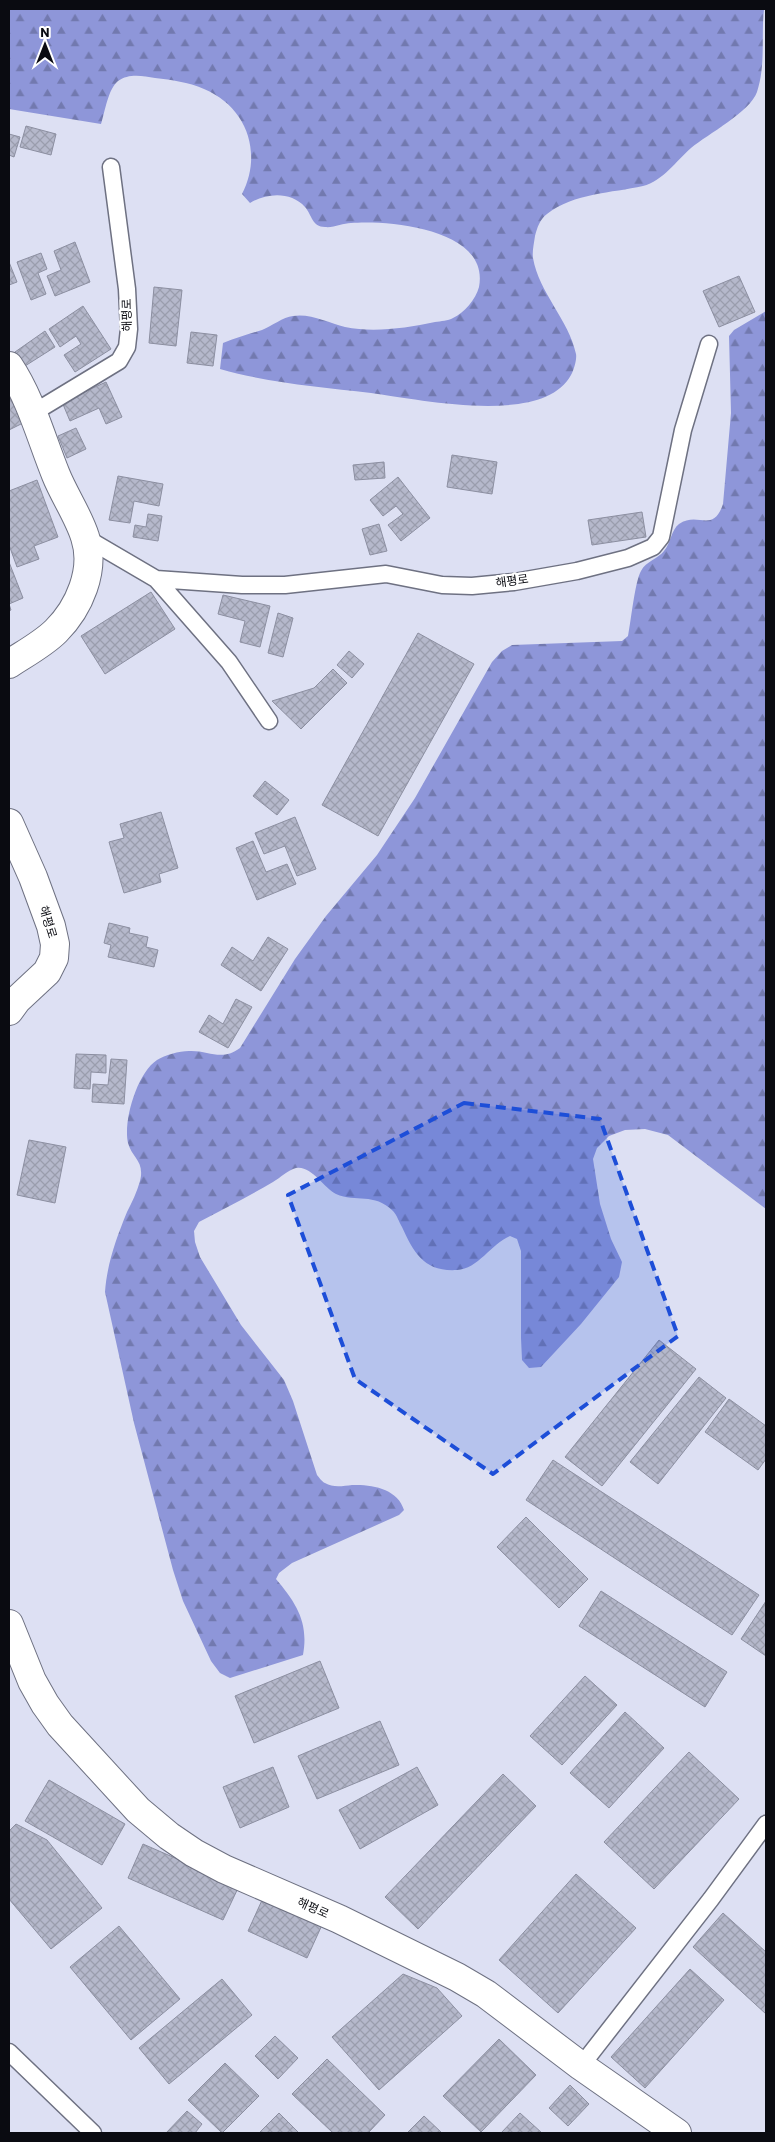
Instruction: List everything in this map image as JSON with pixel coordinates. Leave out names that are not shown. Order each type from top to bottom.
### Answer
[{"type":"street","points":[[9,664],[55,632],[74,607],[86,580],[88,562],[86,538],[64,495],[33,413],[12,377]]},
{"type":"street","name":"해평로","points":[[9,823],[33,877],[51,926],[55,944],[54,958],[47,972],[17,1000],[9,1011]]},
{"type":"street","name":"해평로","points":[[9,1624],[32,1681],[44,1704],[138,1810],[169,1836],[194,1853],[224,1869],[339,1919],[457,1977],[486,1994],[582,2066],[677,2133]]},
{"type":"lane","name":"해평로","points":[[33,413],[119,361],[127,347],[129,329],[127,289],[111,167]]},
{"type":"lane","name":"해평로","points":[[156,579],[242,585],[285,585],[386,574],[442,585],[472,586],[514,582],[577,571],[628,558],[653,547],[661,537],[683,430],[709,344]]},
{"type":"lane","name":"해평로","points":[[86,538],[156,579],[229,662],[269,721]]},
{"type":"lane","points":[[582,2066],[711,1899],[766,1824]]},
{"type":"lane","points":[[9,2052],[94,2133]]},
{"type":"highlighted area","points":[[464,1103],[600,1119],[678,1336],[493,1474],[355,1379],[288,1195]]},
{"type":"green space","points":[[9,9],[764,9],[760,82],[753,100],[738,115],[691,148],[657,180],[643,186],[594,195],[569,202],[547,214],[541,221],[535,236],[533,258],[541,283],[572,342],[576,356],[571,375],[556,391],[535,401],[508,405],[478,406],[448,404],[276,381],[220,369],[223,343],[262,330],[293,316],[313,317],[345,327],[367,330],[401,328],[451,319],[461,313],[475,296],[479,287],[478,267],[469,252],[454,240],[434,232],[389,224],[348,223],[328,227],[321,226],[315,223],[305,207],[293,198],[286,196],[263,197],[250,203],[242,194],[251,163],[251,148],[247,133],[231,107],[219,97],[204,89],[174,81],[141,76],[122,78],[112,89],[101,124],[9,109]]},
{"type":"green space","points":[[766,311],[766,1209],[668,1135],[645,1129],[625,1130],[609,1136],[597,1148],[593,1159],[600,1204],[611,1239],[622,1262],[619,1277],[581,1324],[541,1367],[529,1368],[522,1360],[521,1251],[517,1239],[510,1236],[503,1240],[478,1261],[465,1269],[446,1270],[436,1268],[428,1264],[416,1253],[396,1214],[386,1205],[372,1200],[343,1197],[336,1194],[312,1173],[302,1168],[290,1170],[264,1187],[199,1222],[194,1231],[200,1257],[241,1325],[284,1380],[293,1401],[317,1475],[331,1486],[360,1485],[383,1489],[396,1497],[404,1510],[399,1515],[292,1563],[279,1573],[276,1579],[290,1596],[302,1623],[304,1633],[303,1655],[230,1678],[220,1673],[211,1661],[183,1601],[134,1423],[105,1292],[113,1252],[140,1181],[141,1169],[128,1143],[127,1134],[133,1098],[143,1075],[157,1060],[181,1052],[196,1051],[221,1055],[240,1048],[295,959],[326,916],[377,855],[415,798],[492,662],[502,651],[512,645],[622,641],[628,636],[637,583],[643,568],[664,551],[679,524],[692,520],[710,520],[715,518],[723,504],[731,413],[729,336],[734,330]]},
{"type":"building","points":[[26,126],[56,134],[51,155],[20,147]]},
{"type":"building","points":[[9,134],[20,137],[14,157],[9,155]]},
{"type":"building","points":[[75,242],[90,282],[55,296],[47,276],[61,270],[54,251]]},
{"type":"building","points":[[41,253],[47,269],[38,273],[46,294],[31,300],[17,262]]},
{"type":"building","points":[[9,262],[17,282],[9,285]]},
{"type":"building","points":[[739,276],[755,312],[719,327],[703,291]]},
{"type":"building","points":[[154,287],[182,290],[176,346],[149,343]]},
{"type":"building","points":[[83,306],[111,349],[75,372],[64,355],[81,344],[76,336],[60,347],[49,329]]},
{"type":"building","points":[[45,331],[55,347],[25,366],[15,352]]},
{"type":"building","points":[[191,332],[217,335],[213,366],[187,363]]},
{"type":"building","points":[[106,382],[122,417],[106,424],[99,408],[70,421],[62,402]]},
{"type":"building","points":[[9,395],[23,423],[9,430]]},
{"type":"building","points":[[76,428],[86,449],[67,458],[58,436]]},
{"type":"building","points":[[452,455],[497,462],[492,494],[447,487]]},
{"type":"building","points":[[384,462],[385,478],[355,480],[353,465]]},
{"type":"building","points":[[118,476],[163,484],[159,506],[134,501],[130,523],[109,520]]},
{"type":"building","points":[[398,477],[430,518],[401,541],[388,525],[403,514],[396,506],[383,516],[370,500]]},
{"type":"building","points":[[37,480],[58,537],[34,546],[39,559],[17,567],[9,545],[9,491]]},
{"type":"building","points":[[642,512],[646,537],[592,545],[588,520]]},
{"type":"building","points":[[148,514],[162,516],[158,541],[133,537],[135,525],[146,527]]},
{"type":"building","points":[[379,524],[387,551],[370,555],[362,529]]},
{"type":"building","points":[[9,562],[23,598],[9,604]]},
{"type":"building","points":[[151,592],[175,629],[105,674],[81,636]]},
{"type":"building","points":[[223,595],[270,606],[260,647],[240,642],[245,621],[218,614]]},
{"type":"building","points":[[278,613],[293,618],[283,657],[268,653]]},
{"type":"building","points":[[418,633],[474,664],[378,836],[322,805]]},
{"type":"building","points":[[349,651],[364,664],[352,678],[337,665]]},
{"type":"building","points":[[333,669],[347,683],[301,729],[272,701],[314,688]]},
{"type":"building","points":[[265,781],[289,800],[277,815],[253,796]]},
{"type":"building","points":[[161,812],[178,868],[159,874],[161,882],[124,893],[109,842],[124,838],[120,824]]},
{"type":"building","points":[[295,817],[316,869],[297,876],[285,846],[264,854],[255,833]]},
{"type":"building","points":[[253,841],[266,872],[287,864],[296,884],[257,900],[236,848]]},
{"type":"building","points":[[109,923],[130,928],[129,933],[148,937],[146,947],[158,950],[154,967],[108,957],[111,945],[104,943]]},
{"type":"building","points":[[268,937],[288,949],[261,991],[221,965],[232,947],[253,961]]},
{"type":"building","points":[[236,999],[252,1007],[228,1048],[199,1032],[209,1015],[223,1024]]},
{"type":"building","points":[[76,1054],[106,1055],[106,1073],[91,1072],[90,1089],[74,1088]]},
{"type":"building","points":[[111,1059],[127,1060],[124,1104],[92,1102],[93,1084],[108,1085]]},
{"type":"building","points":[[29,1140],[66,1147],[55,1203],[17,1195]]},
{"type":"building","points":[[659,1340],[696,1369],[602,1486],[565,1457]]},
{"type":"building","points":[[699,1377],[726,1398],[658,1484],[630,1462]]},
{"type":"building","points":[[729,1399],[766,1426],[766,1459],[758,1470],[705,1432]]},
{"type":"building","points":[[553,1460],[759,1595],[732,1635],[526,1500]]},
{"type":"building","points":[[526,1517],[588,1579],[559,1608],[497,1547]]},
{"type":"building","points":[[601,1591],[727,1672],[705,1707],[579,1626]]},
{"type":"building","points":[[766,1601],[766,1656],[741,1639]]},
{"type":"building","points":[[320,1661],[339,1708],[254,1743],[235,1696]]},
{"type":"building","points":[[585,1676],[617,1705],[562,1765],[530,1736]]},
{"type":"building","points":[[625,1712],[664,1748],[609,1808],[570,1773]]},
{"type":"building","points":[[380,1721],[399,1765],[317,1799],[298,1756]]},
{"type":"building","points":[[689,1752],[739,1799],[654,1889],[604,1842]]},
{"type":"building","points":[[273,1767],[289,1807],[240,1828],[223,1787]]},
{"type":"building","points":[[417,1767],[438,1805],[360,1849],[339,1810]]},
{"type":"building","points":[[503,1774],[536,1806],[418,1929],[385,1897]]},
{"type":"building","points":[[49,1780],[125,1824],[102,1865],[25,1821]]},
{"type":"building","points":[[16,1824],[47,1840],[102,1908],[51,1949],[9,1899],[9,1831]]},
{"type":"building","points":[[143,1844],[239,1886],[223,1920],[128,1878]]},
{"type":"building","points":[[576,1874],[636,1928],[558,2013],[499,1960]]},
{"type":"building","points":[[263,1898],[322,1925],[307,1958],[248,1931]]},
{"type":"building","points":[[723,1913],[766,1952],[766,2014],[693,1947]]},
{"type":"building","points":[[119,1926],[180,1999],[131,2040],[70,1967]]},
{"type":"building","points":[[690,1969],[724,2000],[645,2088],[611,2057]]},
{"type":"building","points":[[403,1974],[437,1988],[462,2016],[379,2090],[332,2037]]},
{"type":"building","points":[[222,1979],[252,2015],[169,2084],[139,2048]]},
{"type":"building","points":[[275,2036],[298,2058],[278,2079],[255,2056]]},
{"type":"building","points":[[499,2039],[536,2075],[481,2132],[443,2096]]},
{"type":"building","points":[[327,2059],[385,2115],[368,2133],[333,2133],[292,2094]]},
{"type":"building","points":[[225,2063],[259,2096],[222,2133],[188,2100]]},
{"type":"building","points":[[570,2085],[589,2104],[568,2126],[549,2108]]},
{"type":"building","points":[[187,2111],[202,2124],[195,2133],[166,2133]]},
{"type":"building","points":[[279,2113],[299,2133],[259,2133]]},
{"type":"building","points":[[520,2113],[542,2133],[501,2133]]},
{"type":"building","points":[[424,2116],[442,2133],[407,2133]]}]
